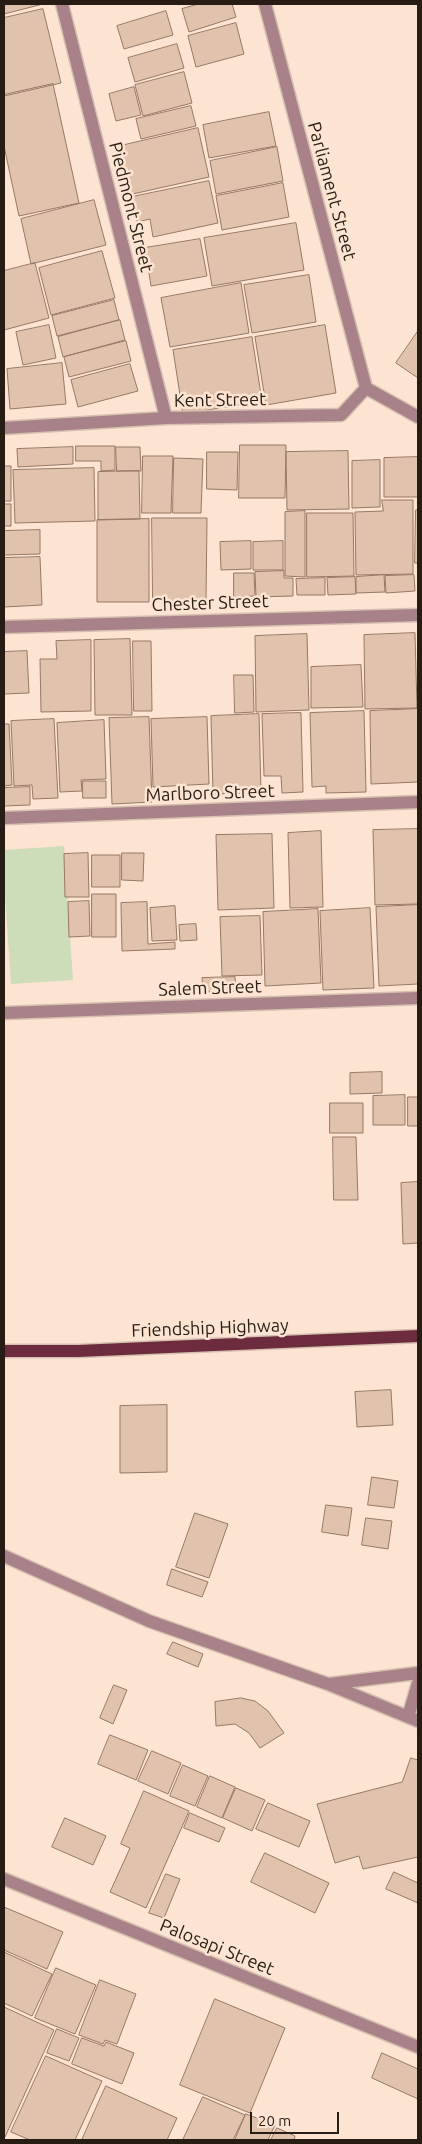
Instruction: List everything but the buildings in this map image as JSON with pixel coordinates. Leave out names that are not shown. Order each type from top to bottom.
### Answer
[{"type":"main road","name":"Friendship Highway","points":[[4,1351],[78,1351],[418,1336]]},
{"type":"street","name":"Piedmont Street","points":[[62,4],[166,418]]},
{"type":"street","name":"Parliament Street","points":[[265,4],[366,388]]},
{"type":"street","name":"Kent Street","points":[[4,428],[166,418],[341,415],[366,388]]},
{"type":"street","points":[[366,388],[418,417]]},
{"type":"street","name":"Chester Street","points":[[4,627],[418,614]]},
{"type":"street","name":"Marlboro Street","points":[[4,818],[418,802]]},
{"type":"street","name":"Salem Street","points":[[4,1013],[418,998]]},
{"type":"street","points":[[4,1556],[149,1621],[328,1684],[413,1719],[418,1683]]},
{"type":"street","points":[[328,1684],[418,1673]]},
{"type":"street","name":"Palosapi Street","points":[[4,1879],[418,2047]]},
{"type":"green space","points":[[64,846],[73,980],[11,984],[4,880],[4,850]]}]
